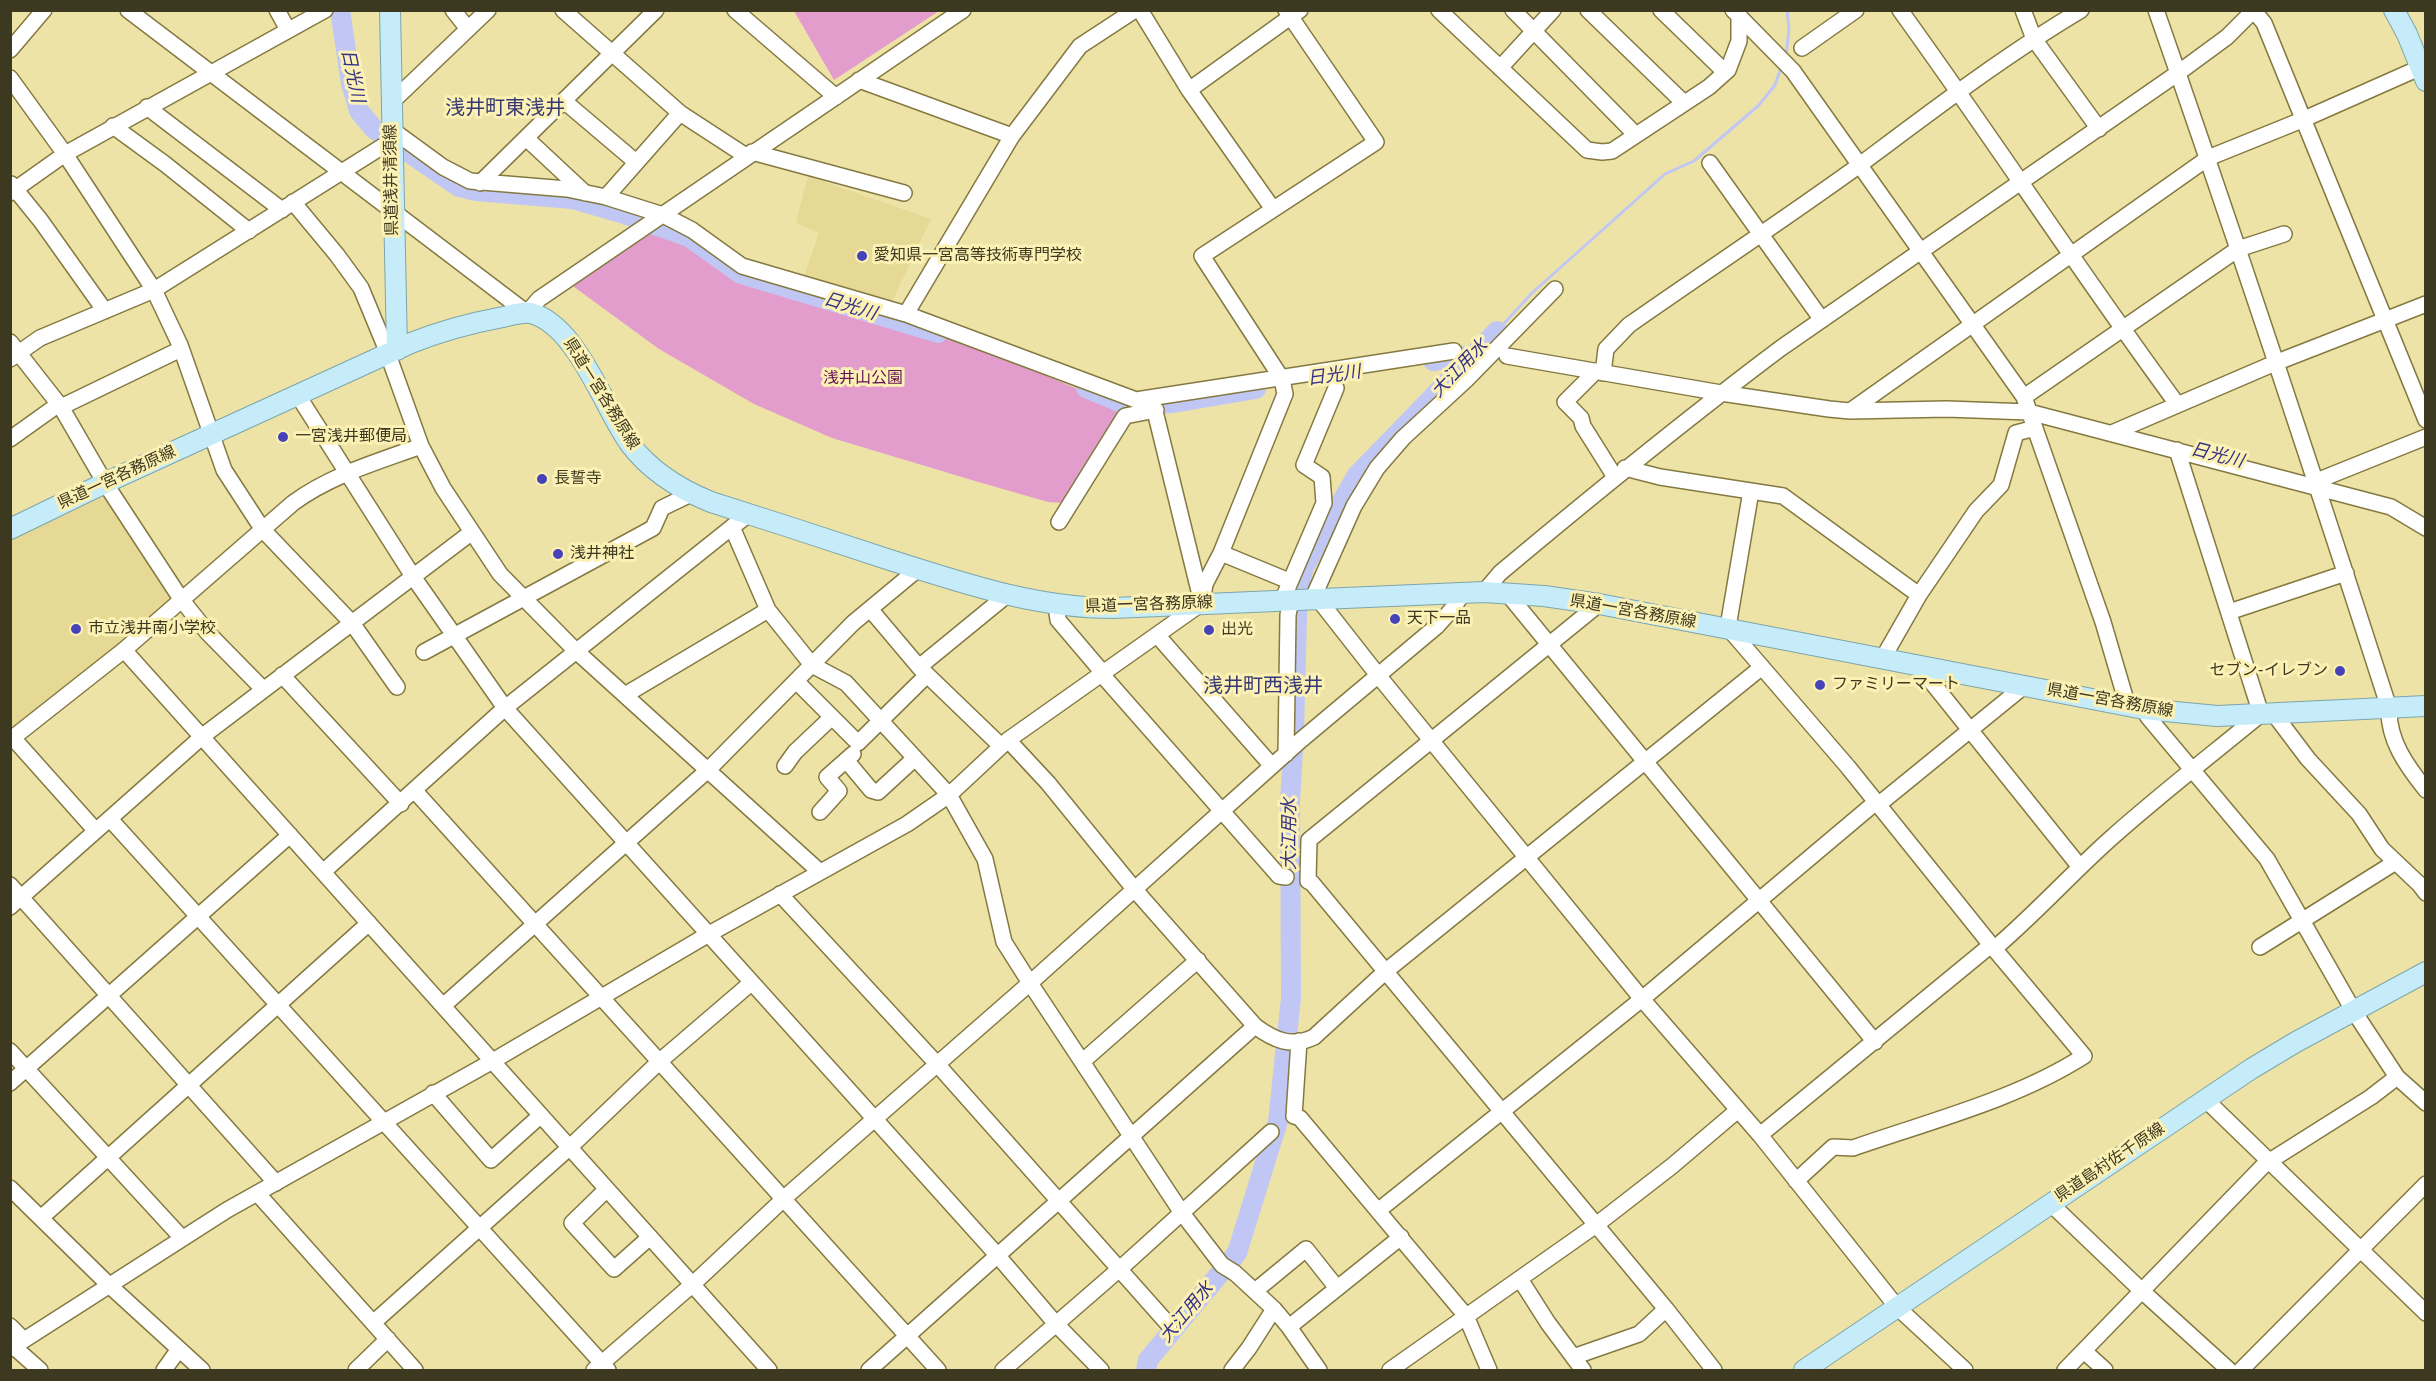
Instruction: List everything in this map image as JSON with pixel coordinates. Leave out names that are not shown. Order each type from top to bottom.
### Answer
[{"type":"main road","name":"県道浅井清須線","points":[[390,10],[392,353]]},
{"type":"main road","points":[[2394,10],[2424,71]]},
{"type":"main road","name":"県道一宮各務原線","points":[[10,529],[411,343],[462,325],[527,313],[546,319],[565,334],[630,444],[657,472],[691,494],[918,569],[1007,595],[1056,605],[1113,608],[1299,597],[1507,593],[1599,604],[2136,708],[2217,716],[2426,706]]},
{"type":"main road","name":"県道島村佐千原線","points":[[1804,1371],[2205,1099],[2288,1046],[2426,972]]},
{"type":"street","points":[[10,50],[44,10]]},
{"type":"street","points":[[128,10],[527,313],[539,298],[663,216],[749,154],[963,10]]},
{"type":"street","points":[[278,10],[288,30]]},
{"type":"street","points":[[105,312],[41,221],[12,189],[112,126],[325,10]]},
{"type":"street","points":[[453,10],[468,29]]},
{"type":"street","points":[[392,98],[398,96],[488,10]]},
{"type":"street","points":[[563,10],[680,113],[749,154],[904,193]]},
{"type":"street","points":[[480,183],[656,10]]},
{"type":"street","points":[[735,10],[836,96]]},
{"type":"street","points":[[906,314],[1012,136],[1080,46],[1135,10]]},
{"type":"street","points":[[1140,10],[1189,90],[1273,209]]},
{"type":"street","points":[[1439,10],[1587,150],[1602,152],[1612,151],[1709,87],[1725,72],[1739,40],[1737,13]]},
{"type":"street","points":[[1513,10],[1636,135]]},
{"type":"street","points":[[1500,68],[1553,10]]},
{"type":"street","points":[[1588,10],[1684,103]]},
{"type":"street","points":[[1661,10],[1725,72]]},
{"type":"street","points":[[1802,48],[1856,10]]},
{"type":"street","points":[[1900,10],[2176,404]]},
{"type":"street","points":[[2023,10],[2034,39],[2099,129]]},
{"type":"street","points":[[1919,595],[1783,496],[1620,473],[1583,426],[1581,418],[1565,402],[1599,372],[1606,349],[1629,325],[1859,165],[1958,91],[2081,10]]},
{"type":"street","points":[[2156,10],[2208,158],[2346,573],[2389,708],[2389,724],[2396,746],[2426,790]]},
{"type":"street","points":[[1484,592],[1500,573],[1720,393],[2020,181],[2178,73],[2227,37],[2254,11],[2264,23],[2426,420]]},
{"type":"street","points":[[16,1345],[182,1238],[276,1183],[491,1062],[709,934],[907,824],[949,795],[1004,743],[1202,603],[1205,584],[1221,553],[1285,394],[1282,379],[1202,256],[1376,142],[1292,13],[1189,90]]},
{"type":"street","points":[[1737,13],[1790,68],[1922,251],[2027,405],[2103,622],[2136,708],[2148,717],[2267,859],[2304,920],[2353,1010],[2397,1077],[2426,1103]]},
{"type":"street","points":[[1850,411],[2208,158],[2424,71]]},
{"type":"street","points":[[10,78],[65,154],[154,290],[181,349],[224,470],[263,530],[352,624],[397,687]]},
{"type":"street","points":[[859,80],[1012,136]]},
{"type":"street","points":[[564,100],[636,162]]},
{"type":"street","points":[[147,107],[287,206],[337,255],[361,288],[392,353],[422,446],[443,488],[500,574],[575,650],[820,872]]},
{"type":"street","points":[[606,197],[680,113]]},
{"type":"street","points":[[112,126],[165,164],[249,231]]},
{"type":"street","points":[[263,689],[208,633],[181,599],[105,483],[60,406],[13,351],[154,290],[383,146],[391,135],[470,181],[533,185],[606,197],[663,216],[692,230],[742,266],[906,314],[1154,405]]},
{"type":"street","points":[[526,138],[585,193]]},
{"type":"street","points":[[1710,163],[1822,320]]},
{"type":"street","points":[[2027,405],[2122,330],[2238,249],[2284,234]]},
{"type":"street","points":[[1286,754],[1288,615],[1377,468],[1403,438],[1466,380],[1555,289]]},
{"type":"street","points":[[2112,433],[2275,363],[2426,304]]},
{"type":"street","points":[[10,439],[60,406],[181,349]]},
{"type":"street","points":[[1059,522],[1125,416],[1154,405],[1282,379],[1454,351]]},
{"type":"street","points":[[1507,356],[1720,393],[1850,411],[2027,405],[2112,433],[2391,507],[2426,528]]},
{"type":"street","points":[[1299,597],[1323,503],[1322,477],[1304,465],[1336,388]]},
{"type":"street","points":[[297,394],[414,578],[505,708],[998,1256],[1056,1324],[1101,1371]]},
{"type":"street","points":[[1154,405],[1202,603]]},
{"type":"street","points":[[1883,658],[1919,595],[1976,511],[2001,484],[2016,433],[2035,428]]},
{"type":"street","points":[[2315,485],[2426,437]]},
{"type":"street","points":[[96,831],[12,739],[124,650],[313,488],[422,446]]},
{"type":"street","points":[[2177,450],[2229,612],[2268,714],[2359,814],[2394,863],[2426,893]]},
{"type":"street","points":[[1751,491],[1729,621],[1730,630],[2085,1056],[2058,1072],[2005,1095],[1853,1148],[1833,1147],[1796,1181]]},
{"type":"street","points":[[424,652],[653,528],[662,508],[691,494]]},
{"type":"street","points":[[323,872],[505,708],[575,650],[749,514]]},
{"type":"street","points":[[732,527],[768,610],[812,665],[846,683],[949,795],[986,859],[1004,942],[1030,983],[1182,1213],[1228,1269],[1274,1309],[1319,1371]]},
{"type":"street","points":[[16,902],[201,737],[472,532]]},
{"type":"street","points":[[1221,553],[1299,597],[1377,674],[1642,999],[1760,1135],[1897,1307],[1965,1371]]},
{"type":"street","points":[[444,1005],[708,770],[870,609],[918,569]]},
{"type":"street","points":[[2229,612],[2346,573]]},
{"type":"street","points":[[1507,593],[1875,1042]]},
{"type":"street","points":[[110,819],[480,1227],[601,1368],[784,1199],[1135,890],[1301,740],[1437,626],[1462,594]]},
{"type":"street","points":[[820,812],[839,791],[827,777],[860,747],[860,742],[882,722],[923,671],[1007,595]]},
{"type":"street","points":[[1599,604],[1309,840],[1308,881],[1386,971],[1666,1309],[1714,1371]]},
{"type":"street","points":[[1056,605],[1058,620],[1105,678],[1279,876],[1286,877]]},
{"type":"street","points":[[870,609],[923,671],[1048,783],[1135,890],[1255,1026],[1274,1040],[1293,1041],[1314,1037],[1386,971],[1762,667]]},
{"type":"street","points":[[625,695],[768,610]]},
{"type":"street","points":[[1157,635],[1272,766]]},
{"type":"street","points":[[124,650],[444,1005],[491,1062],[769,1371]]},
{"type":"street","points":[[1918,665],[2080,867]]},
{"type":"street","points":[[282,675],[401,804]]},
{"type":"street","points":[[796,681],[858,743],[860,742]]},
{"type":"street","points":[[1378,1210],[1642,999],[2022,686]]},
{"type":"street","points":[[1760,1135],[2026,921],[2080,867],[2191,770],[2268,714]]},
{"type":"street","points":[[785,766],[795,752],[832,717]]},
{"type":"street","points":[[846,760],[871,790],[878,792],[915,758]]},
{"type":"street","points":[[414,790],[938,1371]]},
{"type":"street","points":[[10,1083],[290,835]]},
{"type":"street","points":[[2260,947],[2394,863]]},
{"type":"street","points":[[10,885],[16,902],[108,994],[276,1183]]},
{"type":"street","points":[[780,894],[937,1064],[1169,1325]]},
{"type":"street","points":[[42,1217],[369,923]]},
{"type":"street","points":[[1083,1061],[1198,960]]},
{"type":"street","points":[[373,1323],[569,1148],[660,1061],[750,983]]},
{"type":"street","points":[[869,1371],[1255,1026]]},
{"type":"street","points":[[1293,1041],[1294,1116],[1300,1118],[1466,1316],[1489,1371]]},
{"type":"street","points":[[10,1051],[182,1238]]},
{"type":"street","points":[[2065,1371],[2269,1162],[2371,1097],[2397,1077]]},
{"type":"street","points":[[433,1093],[491,1160],[540,1116]]},
{"type":"street","points":[[2205,1099],[2426,1313]]},
{"type":"street","points":[[1390,1371],[1596,1225],[1672,1166],[1738,1110]]},
{"type":"street","points":[[1003,1371],[1271,1132]]},
{"type":"street","points":[[2241,1371],[2426,1184]]},
{"type":"street","points":[[10,1188],[109,1285],[202,1371]]},
{"type":"street","points":[[607,1189],[572,1223],[614,1269],[650,1237]]},
{"type":"street","points":[[258,1194],[415,1371]]},
{"type":"street","points":[[2051,1203],[2229,1371]]},
{"type":"street","points":[[1289,1327],[1401,1237]]},
{"type":"street","points":[[1255,1291],[1306,1249],[1337,1288]]},
{"type":"street","points":[[1520,1279],[1583,1371]]},
{"type":"street","points":[[1232,1371],[1274,1309]]},
{"type":"street","points":[[1573,1357],[1640,1334],[1666,1309]]},
{"type":"street","points":[[10,1326],[16,1345],[40,1371]]},
{"type":"street","points":[[356,1371],[388,1339]]},
{"type":"street","points":[[164,1371],[179,1349]]},
{"type":"street","points":[[2084,1351],[2105,1371]]},
{"type":"shaded area","name":"愛知県一宮高等技術専門学校","points":[[808,176],[931,219],[891,304],[803,279],[819,233],[796,223]]},
{"type":"shaded area","name":"市立浅井南小学校","points":[[100,492],[105,495],[174,598],[173,603],[11,735],[11,537]]},
{"type":"green space","points":[[794,11],[939,11],[834,80]]},
{"type":"green space","name":"浅井山公園","points":[[649,231],[682,244],[740,275],[881,316],[992,353],[1123,408],[1064,503],[1048,502],[832,438],[754,404],[659,349],[570,284]]},
{"type":"waterway","name":"日光川","points":[[340,10],[351,84],[359,111],[374,129],[459,187],[476,191],[572,199],[624,214],[689,237],[741,274],[938,333]]},
{"type":"waterway","points":[[1786,56],[1789,29],[1787,10]]},
{"type":"waterway","points":[[1501,335],[1497,331],[1532,293],[1665,174],[1694,161],[1758,106],[1775,85],[1781,68]]},
{"type":"waterway","name":"大江用水","points":[[1146,1370],[1148,1360],[1237,1253],[1278,1121],[1291,998],[1290,801],[1297,615],[1304,567],[1357,475],[1497,331]]},
{"type":"waterway","name":"日光川","points":[[1433,361],[1472,355]]},
{"type":"waterway","name":"日光川","points":[[1086,388],[1129,406],[1173,403],[1256,389]]},
{"type":"place","name":"愛知県一宮高等技術専門学校","points":[[862,256]]},
{"type":"place","name":"一宮浅井郵便局","points":[[283,437]]},
{"type":"place","name":"長誓寺","points":[[542,479]]},
{"type":"place","name":"浅井神社","points":[[558,554]]},
{"type":"place","name":"天下一品","points":[[1395,619]]},
{"type":"place","name":"市立浅井南小学校","points":[[76,629]]},
{"type":"place","name":"出光","points":[[1209,630]]},
{"type":"place","name":"セブン-イレブン","points":[[2340,671]]},
{"type":"place","name":"ファミリーマート","points":[[1820,685]]},
{"type":"district","name":"浅井町東浅井","points":[[505,109]]},
{"type":"district","name":"浅井町西浅井","points":[[1263,687]]}]
